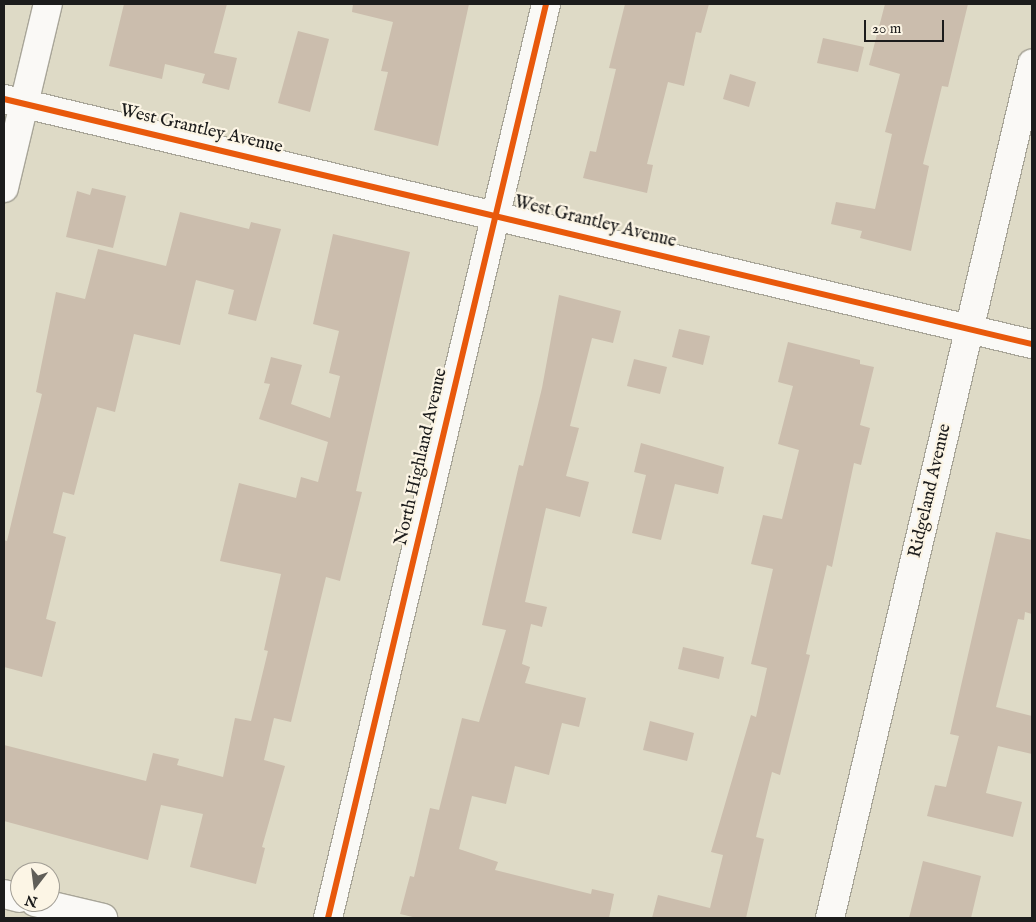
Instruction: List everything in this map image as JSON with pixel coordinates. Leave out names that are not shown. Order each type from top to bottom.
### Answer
[{"type":"street","points":[[4,188],[14,101],[48,4]]},
{"type":"street","name":"North Highland Avenue","points":[[328,918],[546,4]]},
{"type":"street","name":"Ridgeland Avenue","points":[[830,918],[1032,64]]},
{"type":"street","name":"West Grantley Avenue","points":[[14,101],[495,214],[1032,344]]},
{"type":"street","points":[[60,908],[103,918]]},
{"type":"building","points":[[124,4],[227,4],[214,53],[237,58],[229,90],[202,83],[205,74],[165,64],[162,79],[109,66]]},
{"type":"building","points":[[353,4],[469,4],[438,146],[374,130],[388,72],[381,71],[393,22],[352,12]]},
{"type":"building","points":[[625,4],[709,4],[701,33],[696,32],[684,86],[668,82],[647,164],[653,165],[647,193],[583,178],[590,151],[596,152],[616,69],[609,68]]},
{"type":"building","points":[[885,4],[968,4],[948,87],[942,86],[923,164],[929,166],[911,251],[860,238],[862,231],[831,224],[836,202],[875,209],[892,134],[885,132],[900,74],[869,65]]},
{"type":"building","points":[[298,31],[329,39],[310,112],[278,103]]},
{"type":"building","points":[[823,38],[864,47],[858,72],[817,63]]},
{"type":"building","points":[[730,74],[756,82],[749,107],[723,99]]},
{"type":"building","points":[[92,188],[126,196],[113,248],[66,237],[77,191],[90,195]]},
{"type":"building","points":[[180,212],[249,229],[251,222],[281,229],[256,321],[228,314],[234,290],[196,280],[180,345],[134,334],[115,412],[97,407],[74,495],[63,492],[53,533],[66,537],[46,619],[56,622],[42,677],[4,667],[4,540],[7,541],[42,394],[36,392],[56,292],[85,299],[98,249],[166,266]]},
{"type":"building","points":[[333,234],[410,252],[356,491],[362,492],[340,581],[326,577],[291,722],[274,718],[264,760],[285,766],[262,847],[265,848],[256,884],[190,867],[203,814],[161,805],[148,860],[4,821],[4,745],[146,781],[153,753],[179,759],[177,765],[223,777],[235,718],[251,721],[268,651],[264,650],[281,574],[220,561],[239,483],[296,498],[301,477],[318,482],[328,442],[259,419],[270,384],[264,383],[271,357],[302,365],[291,404],[330,418],[340,376],[329,373],[339,331],[313,324]]},
{"type":"building","points":[[559,295],[621,311],[613,343],[592,338],[570,426],[579,428],[566,476],[589,482],[580,517],[546,508],[525,602],[547,607],[542,627],[531,624],[522,664],[530,667],[525,683],[586,698],[579,727],[562,723],[549,775],[515,766],[506,804],[472,796],[459,849],[498,862],[495,870],[591,894],[592,889],[614,894],[609,918],[417,918],[400,914],[410,876],[414,877],[430,808],[439,810],[462,718],[479,722],[506,630],[482,625],[519,465],[523,466],[542,388]]},
{"type":"building","points":[[679,329],[710,336],[703,365],[672,357]]},
{"type":"building","points":[[788,342],[860,360],[860,364],[874,367],[860,425],[870,428],[861,465],[854,463],[832,567],[827,565],[806,654],[810,655],[780,775],[772,772],[756,837],[764,839],[746,918],[652,918],[658,895],[710,908],[723,855],[711,852],[751,715],[756,717],[767,668],[751,664],[773,569],[751,564],[763,515],[782,519],[799,450],[778,444],[793,386],[778,382]]},
{"type":"building","points":[[634,359],[667,367],[660,394],[627,386]]},
{"type":"building","points":[[641,443],[724,467],[718,494],[675,484],[661,540],[632,533],[646,475],[634,472]]},
{"type":"building","points":[[996,532],[1032,540],[1032,614],[1025,612],[1024,620],[1018,619],[996,707],[1032,716],[1032,754],[998,746],[986,793],[1022,802],[1013,837],[927,816],[935,785],[946,787],[959,736],[950,734]]},
{"type":"building","points":[[683,647],[724,657],[719,679],[678,669]]},
{"type":"building","points":[[650,721],[694,733],[687,761],[643,750]]},
{"type":"building","points":[[923,861],[981,876],[971,918],[909,918]]},
{"type":"cycle path","points":[[328,918],[546,4]]},
{"type":"cycle path","points":[[4,99],[1032,344]]}]
